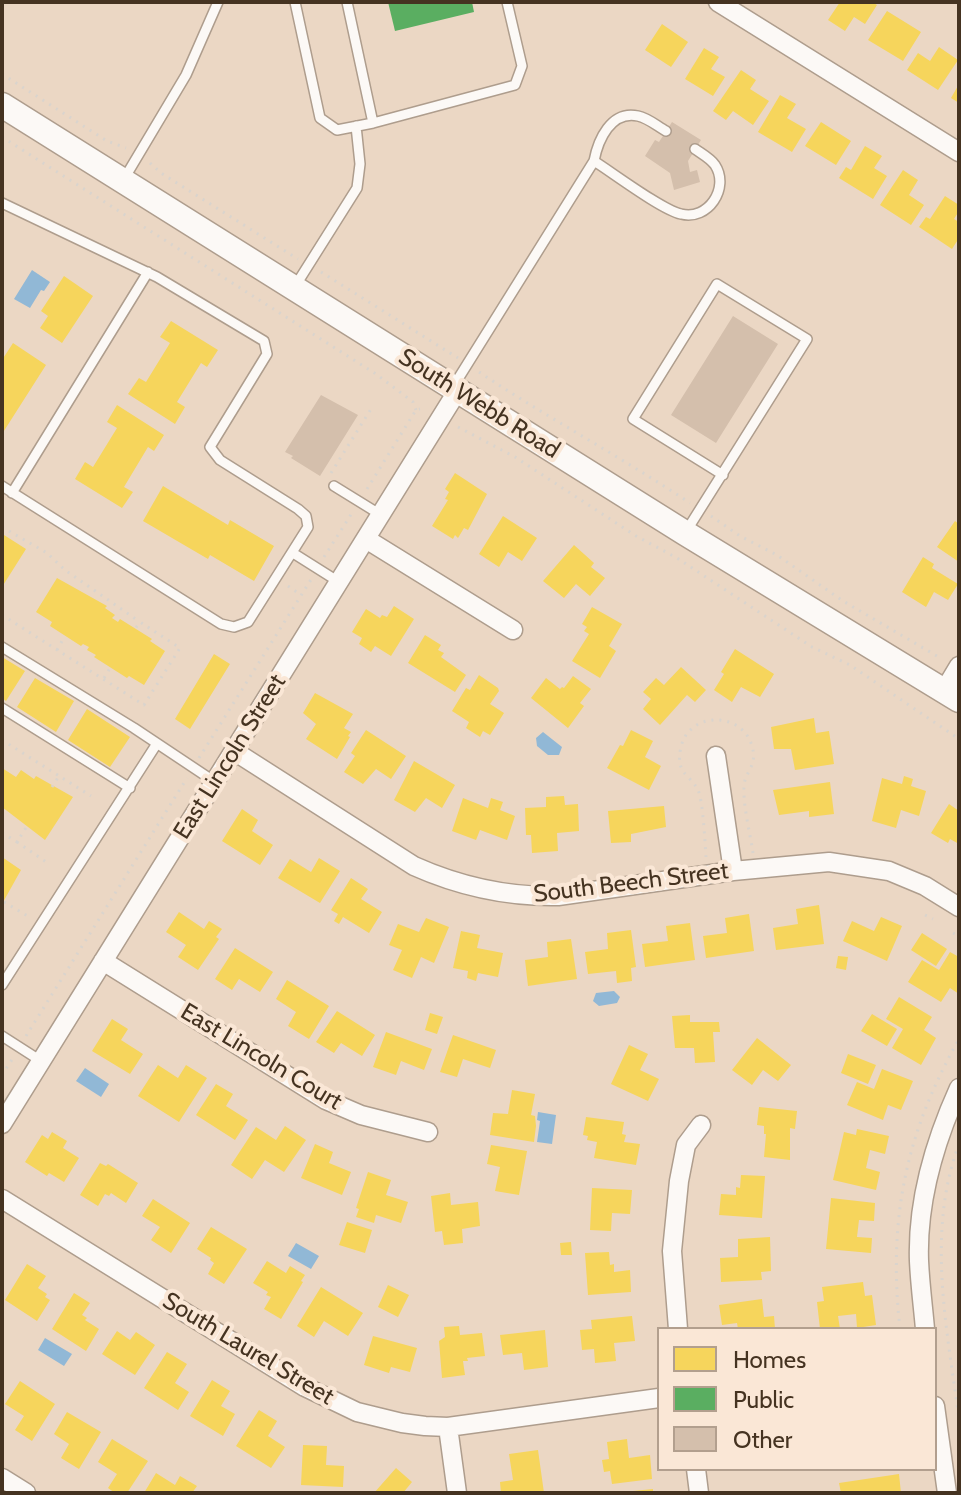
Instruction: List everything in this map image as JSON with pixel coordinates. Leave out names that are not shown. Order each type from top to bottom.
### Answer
[{"type":"main road","name":"South Webb Road","points":[[2,105],[685,533],[952,696]]},
{"type":"street","points":[[718,2],[959,152]]},
{"type":"street","name":"East Lincoln Street","points":[[2,1124],[381,515],[455,389]]},
{"type":"street","points":[[366,539],[513,630]]},
{"type":"street","points":[[950,663],[952,696]]},
{"type":"street","name":"South Beech Street","points":[[234,751],[414,866],[482,890],[558,896],[819,862],[870,866],[916,882],[959,907]]},
{"type":"street","points":[[716,756],[733,871]]},
{"type":"street","name":"East Lincoln Court","points":[[103,961],[326,1100],[361,1115],[428,1132]]},
{"type":"street","points":[[931,1327],[919,1259],[924,1197],[938,1140],[959,1088]]},
{"type":"street","points":[[678,1327],[672,1251],[677,1193],[686,1145],[701,1125]]},
{"type":"street","name":"South Laurel Street","points":[[2,1199],[322,1396],[379,1418],[448,1427],[657,1398]]},
{"type":"street","points":[[937,1420],[947,1493]]},
{"type":"street","points":[[448,1427],[457,1493]]},
{"type":"street","points":[[696,1471],[699,1493]]},
{"type":"street","points":[[2,1478],[26,1493]]},
{"type":"lane","points":[[123,180],[186,75],[218,2]]},
{"type":"lane","points":[[295,2],[320,118],[337,130],[515,85],[522,66],[507,2]]},
{"type":"lane","points":[[347,2],[373,123]]},
{"type":"lane","points":[[455,389],[594,161],[597,145],[610,125],[621,117],[640,116],[666,131]]},
{"type":"lane","points":[[294,288],[357,188],[360,164],[356,126]]},
{"type":"lane","points":[[594,161],[673,211],[689,215],[711,205],[716,199],[720,181],[715,165],[695,149]]},
{"type":"lane","points":[[2,203],[148,272],[264,341],[267,354],[210,447],[220,460],[298,509],[306,516],[308,527],[248,622],[234,627],[2,486]]},
{"type":"lane","points":[[12,493],[148,272]]},
{"type":"lane","points":[[685,533],[723,475],[807,339],[717,284],[633,419],[723,475]]},
{"type":"lane","points":[[334,486],[381,515]]},
{"type":"lane","points":[[293,553],[339,582]]},
{"type":"lane","points":[[2,647],[215,782]]},
{"type":"lane","points":[[2,708],[130,788]]},
{"type":"lane","points":[[2,985],[156,745]]},
{"type":"lane","points":[[2,1036],[41,1061]]},
{"type":"path","points":[[2,74],[107,141],[126,148]]},
{"type":"path","points":[[2,137],[278,310],[415,401],[418,410],[365,492]]},
{"type":"path","points":[[147,161],[183,188],[298,259]]},
{"type":"path","points":[[321,272],[458,358]]},
{"type":"path","points":[[448,360],[452,354]]},
{"type":"path","points":[[479,371],[532,407],[631,464],[690,503]]},
{"type":"path","points":[[331,473],[371,409]]},
{"type":"path","points":[[458,427],[515,457],[812,647],[850,665],[959,739]]},
{"type":"path","points":[[322,560],[354,510]]},
{"type":"path","points":[[709,515],[777,555],[843,601],[950,663]]},
{"type":"path","points":[[2,527],[47,553],[65,570],[180,648],[144,705],[2,615]]},
{"type":"path","points":[[199,758],[313,576]]},
{"type":"path","points":[[276,579],[301,595]]},
{"type":"path","points":[[91,596],[94,590]]},
{"type":"path","points":[[135,629],[140,622]]},
{"type":"path","points":[[57,650],[65,636]]},
{"type":"path","points":[[103,679],[110,668]]},
{"type":"path","points":[[2,740],[91,796]]},
{"type":"path","points":[[52,787],[59,776]]},
{"type":"path","points":[[24,1039],[187,778]]},
{"type":"path","points":[[17,842],[27,826]]},
{"type":"path","points":[[2,833],[49,864]]},
{"type":"path","points":[[706,852],[715,851]]},
{"type":"path","points":[[4,902],[42,924]]},
{"type":"path","points":[[925,915],[933,919]]},
{"type":"path","points":[[953,933],[959,936]]},
{"type":"path","points":[[2,1075],[14,1056]]},
{"type":"path","points":[[959,1144],[942,1233],[943,1299],[959,1419]]},
{"type":"path","points":[[937,1335],[949,1338]]},
{"type":"water","points":[[32,270],[50,282],[30,308],[14,299]]},
{"type":"water","points":[[543,732],[562,747],[559,755],[548,755],[537,746],[536,738]]},
{"type":"water","points":[[614,991],[620,997],[617,1003],[599,1006],[593,1001],[596,993]]},
{"type":"water","points":[[85,1068],[109,1084],[101,1097],[76,1081]]},
{"type":"water","points":[[538,1112],[556,1115],[552,1144],[537,1142]]},
{"type":"water","points":[[296,1243],[319,1256],[311,1269],[288,1256]]},
{"type":"water","points":[[45,1338],[72,1354],[64,1366],[38,1350]]},
{"type":"building: Homes","points":[[840,2],[872,2],[877,5],[865,24],[854,17],[845,31],[828,20]]},
{"type":"building: Homes","points":[[887,11],[921,32],[903,61],[868,40]]},
{"type":"building: Homes","points":[[662,24],[688,42],[671,67],[645,50]]},
{"type":"building: Homes","points":[[939,47],[958,60],[938,90],[907,70],[918,53],[930,61]]},
{"type":"building: Homes","points":[[704,48],[719,57],[711,69],[725,77],[713,96],[685,79]]},
{"type":"building: Homes","points":[[741,70],[756,80],[750,89],[769,101],[753,125],[733,111],[726,120],[713,111]]},
{"type":"building: Homes","points":[[959,84],[959,103],[951,98]]},
{"type":"building: Homes","points":[[780,95],[796,104],[787,118],[806,129],[792,152],[758,132]]},
{"type":"building: Homes","points":[[821,122],[851,141],[836,165],[805,146]]},
{"type":"building: Homes","points":[[865,146],[882,156],[874,168],[887,176],[873,199],[839,178],[846,167],[851,170]]},
{"type":"building: Homes","points":[[903,170],[918,180],[909,195],[924,205],[911,225],[880,205]]},
{"type":"building: Homes","points":[[945,196],[959,205],[954,219],[959,222],[959,238],[952,249],[919,227],[926,217],[930,219]]},
{"type":"building: Homes","points":[[64,276],[93,296],[62,343],[40,328],[48,316],[41,311]]},
{"type":"building: Homes","points":[[171,321],[218,350],[207,367],[201,363],[177,402],[185,407],[175,424],[128,394],[139,378],[146,382],[170,343],[160,337]]},
{"type":"building: Homes","points":[[13,343],[46,365],[2,434],[2,360]]},
{"type":"building: Homes","points":[[117,405],[164,435],[154,451],[148,447],[124,487],[133,492],[122,508],[75,479],[85,462],[93,467],[117,428],[107,422]]},
{"type":"building: Homes","points":[[455,473],[487,494],[468,530],[464,528],[458,538],[455,535],[453,539],[432,526],[448,500],[445,499],[449,492],[445,489]]},
{"type":"building: Homes","points":[[163,486],[228,525],[230,520],[274,546],[254,581],[210,555],[208,559],[143,521]]},
{"type":"building: Homes","points":[[503,516],[537,538],[522,561],[508,552],[499,567],[479,554]]},
{"type":"building: Homes","points":[[955,521],[959,524],[959,562],[937,547]]},
{"type":"building: Homes","points":[[4,535],[26,549],[2,587],[2,538]]},
{"type":"building: Homes","points":[[574,545],[594,563],[591,567],[605,578],[590,596],[576,584],[564,598],[543,581]]},
{"type":"building: Homes","points":[[923,557],[934,564],[932,568],[958,584],[948,600],[934,592],[926,607],[902,592]]},
{"type":"building: Homes","points":[[57,578],[107,606],[105,608],[115,615],[112,618],[118,622],[120,619],[165,651],[144,685],[94,657],[96,655],[87,650],[89,647],[81,646],[50,626],[52,622],[36,612]]},
{"type":"building: Homes","points":[[394,606],[414,619],[391,656],[375,646],[371,652],[359,644],[362,638],[352,632],[366,609],[380,618],[382,615],[387,617]]},
{"type":"building: Homes","points":[[592,607],[622,624],[609,646],[616,651],[600,678],[572,661],[589,634],[582,624]]},
{"type":"building: Homes","points":[[425,635],[441,645],[438,650],[444,653],[441,657],[466,675],[455,692],[408,663]]},
{"type":"building: Homes","points":[[735,649],[774,674],[760,697],[741,687],[732,702],[714,690]]},
{"type":"building: Homes","points":[[214,654],[230,664],[190,729],[175,719]]},
{"type":"building: Homes","points":[[2,657],[25,671],[6,701],[2,698]]},
{"type":"building: Homes","points":[[681,667],[706,690],[695,702],[687,695],[660,725],[643,709],[651,699],[643,692],[656,678],[664,685]]},
{"type":"building: Homes","points":[[479,675],[498,688],[490,704],[504,713],[490,735],[483,731],[480,737],[466,728],[469,722],[452,711],[466,688],[470,690]]},
{"type":"building: Homes","points":[[573,676],[591,689],[580,703],[584,706],[568,728],[531,698],[546,678],[560,689]]},
{"type":"building: Homes","points":[[35,678],[74,701],[56,732],[17,707]]},
{"type":"building: Homes","points":[[315,693],[353,714],[344,728],[351,732],[350,737],[337,759],[306,739],[316,724],[303,713]]},
{"type":"building: Homes","points":[[87,709],[130,737],[110,767],[68,740]]},
{"type":"building: Homes","points":[[814,718],[816,733],[829,731],[834,764],[795,770],[791,749],[774,749],[771,727]]},
{"type":"building: Homes","points":[[366,730],[406,756],[391,779],[376,769],[363,784],[344,772],[355,756],[351,753]]},
{"type":"building: Homes","points":[[631,730],[653,741],[645,757],[661,766],[649,790],[607,768]]},
{"type":"building: Homes","points":[[414,761],[455,785],[442,808],[426,798],[415,812],[394,800]]},
{"type":"building: Homes","points":[[2,768],[16,777],[21,770],[34,779],[36,776],[73,797],[45,840],[2,807]]},
{"type":"building: Homes","points":[[904,776],[913,779],[911,786],[926,791],[919,816],[901,810],[896,828],[872,821],[882,778],[902,784]]},
{"type":"building: Homes","points":[[830,782],[834,814],[809,817],[809,811],[779,815],[773,790]]},
{"type":"building: Homes","points":[[564,796],[565,805],[578,804],[579,831],[557,833],[558,851],[532,853],[531,835],[526,835],[525,808],[546,807],[546,797]]},
{"type":"building: Homes","points":[[463,798],[488,808],[491,798],[503,802],[500,810],[515,816],[507,840],[480,830],[476,840],[452,831]]},
{"type":"building: Homes","points":[[949,804],[959,811],[959,844],[950,839],[948,843],[931,833]]},
{"type":"building: Homes","points":[[664,806],[666,827],[631,834],[631,842],[611,843],[608,811]]},
{"type":"building: Homes","points":[[242,809],[258,820],[252,831],[273,845],[260,865],[222,841]]},
{"type":"building: Homes","points":[[2,857],[21,870],[2,904]]},
{"type":"building: Homes","points":[[319,858],[340,871],[320,903],[278,878],[290,859],[311,872]]},
{"type":"building: Homes","points":[[351,878],[368,889],[361,899],[382,912],[369,933],[343,917],[339,924],[334,921],[338,914],[331,910]]},
{"type":"building: Homes","points":[[819,905],[824,944],[776,950],[773,928],[798,924],[796,909]]},
{"type":"building: Homes","points":[[179,912],[204,929],[209,921],[222,929],[216,937],[219,939],[198,970],[178,957],[186,945],[166,932]]},
{"type":"building: Homes","points":[[749,914],[754,951],[706,958],[703,936],[727,933],[725,918]]},
{"type":"building: Homes","points":[[881,917],[902,926],[887,961],[843,941],[852,921],[874,931]]},
{"type":"building: Homes","points":[[426,918],[449,927],[434,963],[421,957],[412,978],[393,970],[402,950],[389,945],[398,924],[419,932]]},
{"type":"building: Homes","points":[[690,923],[695,960],[645,967],[642,944],[668,941],[666,926]]},
{"type":"building: Homes","points":[[631,930],[636,967],[631,968],[632,981],[617,983],[616,971],[588,974],[585,952],[608,949],[607,933]]},
{"type":"building: Homes","points":[[461,931],[480,935],[477,948],[503,953],[498,977],[478,973],[476,981],[467,978],[468,971],[453,968]]},
{"type":"building: Homes","points":[[922,933],[947,949],[936,966],[911,950]]},
{"type":"building: Homes","points":[[571,939],[577,979],[528,986],[525,960],[548,957],[547,942]]},
{"type":"building: Homes","points":[[235,948],[273,972],[260,992],[239,979],[232,990],[215,979]]},
{"type":"building: Homes","points":[[950,952],[959,957],[959,994],[950,988],[941,1002],[908,982],[922,960],[939,970]]},
{"type":"building: Homes","points":[[838,956],[848,957],[846,970],[836,968]]},
{"type":"building: Homes","points":[[287,980],[329,1006],[309,1039],[288,1026],[296,1012],[276,999]]},
{"type":"building: Homes","points":[[899,997],[932,1017],[924,1030],[936,1038],[921,1065],[892,1048],[903,1029],[886,1019]]},
{"type":"building: Homes","points":[[337,1011],[375,1035],[362,1056],[341,1043],[334,1053],[316,1042]]},
{"type":"building: Homes","points":[[430,1013],[443,1017],[437,1034],[425,1030]]},
{"type":"building: Homes","points":[[872,1014],[897,1029],[887,1046],[861,1031]]},
{"type":"building: Homes","points":[[690,1015],[690,1022],[719,1022],[720,1032],[713,1032],[715,1062],[695,1063],[694,1048],[675,1048],[672,1016]]},
{"type":"building: Homes","points":[[112,1019],[128,1029],[121,1040],[143,1054],[130,1074],[92,1051]]},
{"type":"building: Homes","points":[[386,1032],[432,1049],[424,1070],[401,1061],[396,1075],[373,1067]]},
{"type":"building: Homes","points":[[453,1035],[496,1050],[490,1068],[463,1059],[457,1077],[440,1072]]},
{"type":"building: Homes","points":[[757,1038],[791,1065],[778,1081],[763,1070],[752,1085],[732,1070]]},
{"type":"building: Homes","points":[[629,1045],[648,1054],[640,1070],[659,1079],[648,1101],[611,1084]]},
{"type":"building: Homes","points":[[848,1054],[876,1065],[868,1084],[841,1073]]},
{"type":"building: Homes","points":[[158,1065],[178,1078],[186,1065],[207,1078],[179,1122],[138,1096]]},
{"type":"building: Homes","points":[[882,1069],[913,1081],[901,1110],[888,1105],[883,1120],[847,1105],[857,1082],[874,1089]]},
{"type":"building: Homes","points":[[216,1084],[233,1094],[226,1106],[248,1120],[235,1140],[196,1115]]},
{"type":"building: Homes","points":[[512,1090],[535,1094],[531,1115],[535,1116],[534,1142],[490,1135],[493,1113],[508,1114]]},
{"type":"building: Homes","points":[[759,1107],[797,1111],[795,1129],[790,1128],[790,1160],[764,1157],[766,1134],[764,1126],[757,1125]]},
{"type":"building: Homes","points":[[586,1117],[624,1122],[624,1142],[640,1144],[636,1165],[594,1158],[597,1142],[587,1140],[588,1136],[583,1135]]},
{"type":"building: Homes","points":[[285,1126],[306,1140],[284,1172],[265,1160],[252,1179],[231,1165],[256,1127],[276,1140]]},
{"type":"building: Homes","points":[[857,1129],[889,1136],[885,1154],[870,1150],[866,1168],[880,1172],[876,1190],[833,1180],[844,1132],[856,1135]]},
{"type":"building: Homes","points":[[52,1132],[67,1141],[63,1148],[79,1158],[64,1182],[49,1173],[47,1176],[25,1162],[42,1135],[48,1139]]},
{"type":"building: Homes","points":[[315,1144],[333,1152],[329,1163],[351,1172],[342,1195],[301,1178]]},
{"type":"building: Homes","points":[[491,1145],[527,1151],[519,1195],[495,1191],[500,1167],[487,1164]]},
{"type":"building: Homes","points":[[100,1163],[108,1164],[138,1183],[126,1203],[111,1193],[109,1196],[105,1194],[98,1206],[80,1195]]},
{"type":"building: Homes","points":[[368,1172],[391,1180],[386,1195],[408,1202],[401,1223],[376,1215],[374,1223],[356,1217]]},
{"type":"building: Homes","points":[[741,1175],[765,1176],[762,1218],[719,1215],[721,1194],[736,1195]]},
{"type":"building: Homes","points":[[592,1188],[632,1190],[630,1214],[612,1213],[611,1231],[590,1230]]},
{"type":"building: Homes","points":[[450,1193],[451,1205],[478,1202],[480,1226],[462,1229],[463,1243],[444,1245],[442,1231],[435,1232],[431,1196]]},
{"type":"building: Homes","points":[[831,1198],[875,1203],[874,1221],[859,1220],[857,1237],[872,1238],[871,1253],[826,1249]]},
{"type":"building: Homes","points":[[153,1199],[190,1223],[171,1253],[151,1240],[160,1227],[142,1216]]},
{"type":"building: Homes","points":[[347,1222],[372,1230],[365,1253],[339,1245]]},
{"type":"building: Homes","points":[[211,1227],[247,1249],[224,1284],[208,1274],[214,1263],[197,1249]]},
{"type":"building: Homes","points":[[770,1237],[771,1271],[761,1272],[762,1280],[721,1282],[720,1258],[738,1257],[738,1239]]},
{"type":"building: Homes","points":[[571,1242],[572,1255],[561,1255],[560,1243]]},
{"type":"building: Homes","points":[[609,1252],[614,1272],[630,1270],[631,1292],[588,1295],[585,1253]]},
{"type":"building: Homes","points":[[267,1261],[286,1273],[290,1266],[305,1275],[281,1319],[264,1309],[271,1297],[253,1283]]},
{"type":"building: Homes","points":[[27,1264],[46,1276],[38,1288],[50,1300],[37,1321],[5,1300]]},
{"type":"building: Homes","points":[[863,1282],[865,1296],[872,1295],[876,1325],[857,1327],[856,1314],[838,1316],[840,1327],[820,1327],[817,1302],[824,1301],[822,1287]]},
{"type":"building: Homes","points":[[388,1285],[409,1295],[398,1317],[378,1307]]},
{"type":"building: Homes","points":[[321,1287],[363,1313],[348,1336],[324,1321],[314,1337],[297,1326]]},
{"type":"building: Homes","points":[[74,1293],[90,1303],[82,1315],[99,1329],[86,1351],[52,1329]]},
{"type":"building: Homes","points":[[762,1299],[764,1317],[774,1316],[775,1327],[738,1327],[737,1323],[722,1325],[719,1305]]},
{"type":"building: Homes","points":[[632,1316],[635,1341],[614,1343],[616,1361],[595,1363],[594,1349],[582,1350],[580,1330],[592,1329],[591,1320]]},
{"type":"building: Homes","points":[[459,1326],[460,1335],[482,1333],[485,1356],[463,1361],[465,1375],[442,1378],[439,1341],[445,1337],[444,1327]]},
{"type":"building: Homes","points":[[545,1330],[548,1367],[524,1370],[522,1353],[503,1355],[500,1335]]},
{"type":"building: Homes","points":[[117,1331],[130,1340],[136,1332],[155,1345],[135,1375],[102,1354]]},
{"type":"building: Homes","points":[[373,1336],[417,1348],[410,1372],[391,1367],[389,1373],[364,1365]]},
{"type":"building: Homes","points":[[167,1352],[187,1364],[175,1383],[189,1392],[178,1410],[144,1388]]},
{"type":"building: Homes","points":[[212,1380],[230,1391],[221,1406],[235,1414],[223,1436],[190,1416]]},
{"type":"building: Homes","points":[[20,1381],[55,1404],[32,1441],[15,1430],[24,1416],[5,1404]]},
{"type":"building: Homes","points":[[259,1410],[277,1421],[268,1436],[285,1447],[271,1468],[236,1446]]},
{"type":"building: Homes","points":[[67,1412],[101,1432],[79,1469],[61,1458],[69,1444],[54,1434]]},
{"type":"building: Homes","points":[[112,1439],[148,1461],[127,1493],[115,1493],[108,1488],[117,1474],[98,1462]]},
{"type":"building: Homes","points":[[627,1439],[629,1458],[650,1455],[652,1479],[612,1484],[610,1471],[604,1472],[602,1460],[609,1459],[607,1442]]},
{"type":"building: Homes","points":[[303,1445],[327,1446],[326,1465],[344,1466],[343,1487],[301,1485]]},
{"type":"building: Homes","points":[[538,1450],[544,1493],[501,1493],[500,1482],[513,1480],[509,1454]]},
{"type":"building: Homes","points":[[396,1468],[412,1482],[403,1493],[374,1493]]},
{"type":"building: Homes","points":[[156,1473],[175,1485],[180,1476],[197,1486],[192,1493],[144,1493]]},
{"type":"building: Homes","points":[[899,1474],[901,1493],[841,1493],[839,1483]]},
{"type":"building: Homes","points":[[653,1489],[653,1493],[633,1493],[633,1491]]},
{"type":"building: Public","points":[[388,2],[472,2],[474,12],[395,31]]},
{"type":"building: Other","points":[[672,122],[701,140],[688,161],[690,172],[697,170],[700,182],[674,190],[670,173],[645,156]]},
{"type":"building: Other","points":[[733,316],[778,344],[716,443],[671,415]]},
{"type":"building: Other","points":[[321,395],[358,415],[320,476],[285,452]]}]
